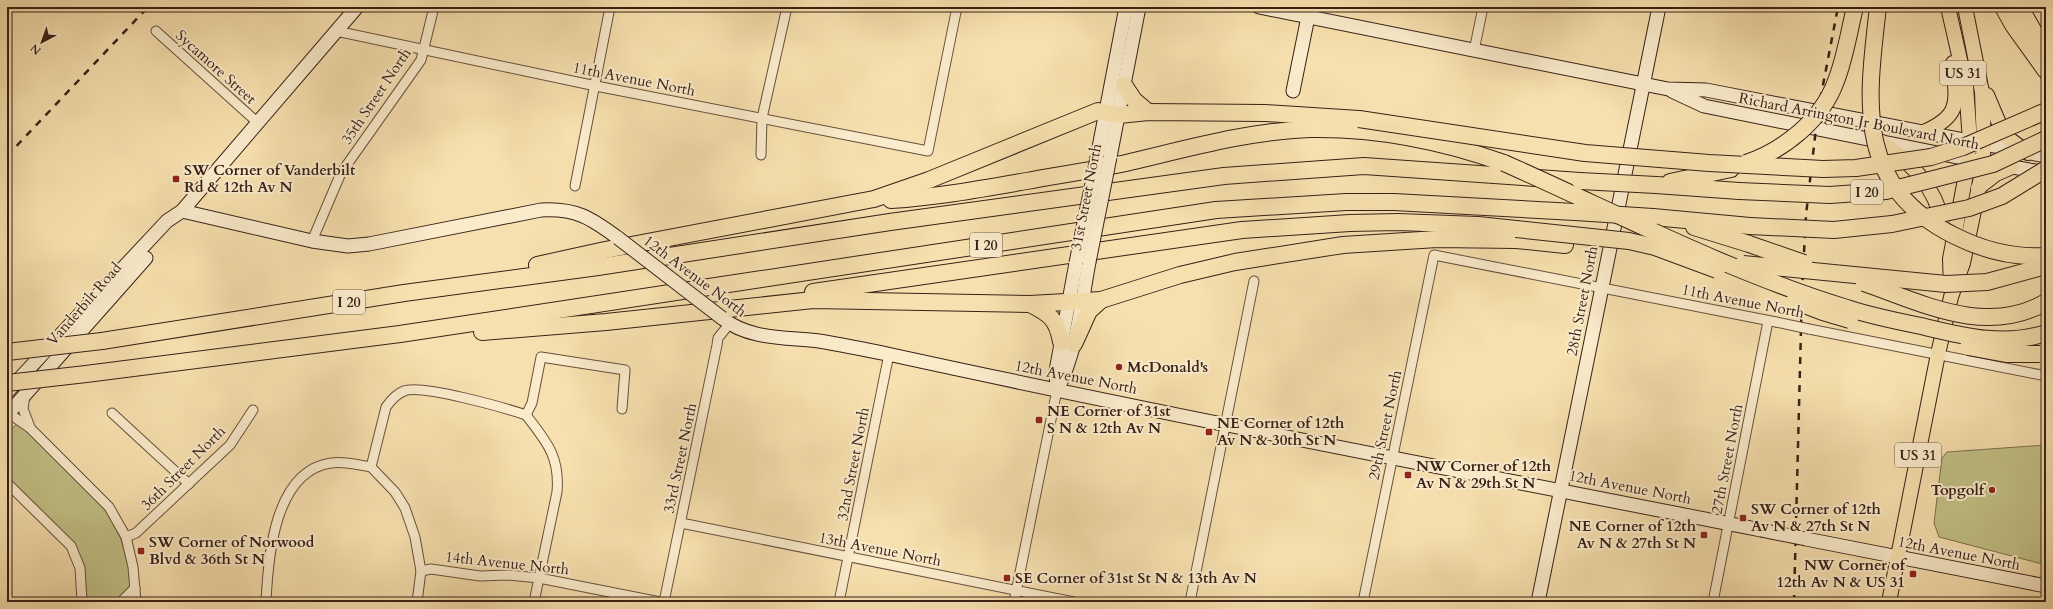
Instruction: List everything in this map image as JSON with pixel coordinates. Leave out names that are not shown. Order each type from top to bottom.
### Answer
[{"type":"highway","points":[[1656,185],[1731,169],[1761,158],[1785,144],[1807,125],[1825,103],[1836,82],[1855,7]]},
{"type":"highway","points":[[1878,7],[1870,85],[1872,127],[1876,146],[1892,184],[1902,198],[1923,217],[1939,228],[1979,246],[2000,252],[2024,256],[2046,256]]},
{"type":"highway","points":[[2003,7],[2013,25],[2046,70]]},
{"type":"highway","points":[[2020,7],[2046,53]]},
{"type":"highway","points":[[1124,85],[1134,100],[1148,112]]},
{"type":"highway","points":[[404,293],[605,250],[851,203],[898,192],[1098,111],[1112,113],[1148,112],[1290,114],[1359,119],[1585,153],[1709,163],[1823,169],[1856,168],[1931,156],[1963,147],[2046,111]]},
{"type":"highway","points":[[851,203],[942,195],[1082,171],[1250,136],[1310,130],[1378,132],[1425,140],[1468,150],[1504,163],[1691,248],[1764,278],[1848,309],[1987,340],[2015,339],[2046,333]]},
{"type":"highway","name":"I 20","points":[[7,352],[102,341],[404,293],[598,267],[890,222],[1224,176],[1364,166],[1739,191],[1830,195],[1886,191],[1993,164],[2035,146],[2046,139]]},
{"type":"highway","name":"I 20","points":[[7,383],[400,334],[1216,210],[1346,202],[1394,202],[1575,212],[1653,217],[1750,226],[1834,230],[1892,224],[1969,208],[2002,196],[2046,169]]},
{"type":"highway","points":[[1678,220],[1703,231],[1749,244],[1932,307],[1971,317],[1988,318],[2012,315],[2025,312],[2046,302]]},
{"type":"highway","points":[[621,320],[1242,230],[1350,223],[1398,222],[1478,225],[1629,241],[1708,266],[1823,312],[1866,324],[1996,352],[2043,354]]},
{"type":"highway","points":[[400,334],[460,334],[621,320],[813,300],[1030,304],[1101,300],[1180,275],[1242,261],[1343,245],[1445,239],[1516,240],[1927,283],[1967,284],[1987,282],[2046,266]]},
{"type":"highway","points":[[1030,304],[1043,310],[1054,320],[1067,343],[1089,311],[1101,300]]},
{"type":"main road","points":[[1924,132],[1938,126],[1947,119],[1954,110],[1955,103],[1948,7]]},
{"type":"main road","name":"US 31","points":[[1948,7],[1966,86],[1970,141],[1950,259],[1951,297]]},
{"type":"main road","name":"US 31","points":[[1888,602],[1938,354],[1951,297],[1963,263],[1982,162],[1984,144],[1984,108],[1981,79],[1965,7]]},
{"type":"main road","points":[[1981,79],[2002,131],[2011,142],[2028,153]]},
{"type":"main road","points":[[1882,142],[1909,163],[1928,185],[1941,216],[1950,259]]},
{"type":"main road","points":[[1978,188],[1996,174],[2012,167]]},
{"type":"street","name":"Vanderbilt Road","points":[[7,392],[167,221],[182,210],[357,7]]},
{"type":"street","name":"35th Street North","points":[[312,241],[341,173],[421,60],[434,7]]},
{"type":"street","points":[[576,186],[610,7]]},
{"type":"street","points":[[761,155],[762,118],[787,7]]},
{"type":"street","name":"11th Avenue North","points":[[336,31],[596,86],[928,151],[957,7]]},
{"type":"street","name":"31st Street North","points":[[1014,602],[1057,390],[1066,372],[1067,343],[1112,113],[1126,7]]},
{"type":"street","name":"31st Street North","points":[[1112,113],[1124,85],[1139,7]]},
{"type":"street","name":"Richard Arrington Jr Boulevard North","points":[[1259,7],[1309,12],[1474,51],[1668,89],[1706,90],[2046,156]]},
{"type":"street","points":[[1474,51],[1483,7]]},
{"type":"street","name":"28th Street North","points":[[1538,602],[1642,84],[1659,7]]},
{"type":"street","points":[[1293,91],[1309,12]]},
{"type":"street","name":"Sycamore Street","points":[[156,31],[258,123]]},
{"type":"street","name":"Richard Arrington Jr Boulevard North","points":[[1668,89],[1704,106],[1982,162],[2046,173]]},
{"type":"street","name":"12th Avenue North","points":[[182,210],[312,241],[348,246],[369,244],[541,210],[557,209],[573,211],[586,216],[618,238],[726,320],[742,330],[759,335],[816,341],[889,354],[1226,424],[2046,586]]},
{"type":"street","name":"Vanderbilt Road","points":[[8,413],[173,228],[182,210]]},
{"type":"street","name":"11th Avenue North","points":[[1434,255],[2046,376]]},
{"type":"street","name":"29th Street North","points":[[1363,602],[1434,255]]},
{"type":"street","points":[[1190,602],[1254,281]]},
{"type":"street","name":"33rd Street North","points":[[664,602],[716,345],[726,320]]},
{"type":"street","name":"27th Street North","points":[[1713,602],[1728,523],[1772,322]]},
{"type":"street","name":"32nd Street North","points":[[839,602],[889,354]]},
{"type":"street","points":[[526,415],[532,403],[541,357],[625,370],[622,409]]},
{"type":"street","points":[[371,467],[386,407],[391,399],[405,390],[419,390],[455,396],[526,415],[549,445],[559,476],[558,492],[534,602]]},
{"type":"street","points":[[25,395],[23,409],[30,428]]},
{"type":"street","name":"36th Street North","points":[[126,537],[136,534],[230,444],[253,410]]},
{"type":"street","points":[[8,413],[30,428],[108,507],[126,537],[134,567],[136,602]]},
{"type":"street","points":[[112,413],[189,484]]},
{"type":"street","points":[[266,602],[268,563],[278,520],[291,489],[310,471],[331,463],[371,467],[395,492],[405,508],[415,537],[421,571],[417,602]]},
{"type":"street","points":[[7,483],[71,546],[80,568],[82,602]]},
{"type":"street","name":"13th Avenue North","points":[[680,523],[1074,602]]},
{"type":"street","name":"14th Avenue North","points":[[421,571],[431,569],[480,576],[540,578],[660,602]]},
{"type":"street","points":[[121,602],[135,588]]},
{"type":"shaded area","points":[[18,423],[105,509],[121,539],[129,568],[132,602],[85,602],[75,546],[7,478],[7,433]]},
{"type":"shaded area","name":"Topgolf","points":[[2046,445],[2046,565],[1939,537],[1934,523],[1942,458],[1947,452]]},
{"type":"railway","points":[[7,156],[148,7]]},
{"type":"railway","points":[[1794,602],[1802,290],[1806,215],[1818,111],[1838,7]]},
{"type":"place","name":"SW Corner of Vanderbilt Rd & 12th Av N","points":[[176,179]]},
{"type":"place","name":"McDonald's","points":[[1119,367]]},
{"type":"place","name":"NE Corner of 31st S N & 12th Av N","points":[[1039,420]]},
{"type":"place","name":"NE Corner of 12th Av N & 30th St N","points":[[1209,432]]},
{"type":"place","name":"NW Corner of 12th Av N & 29th St N","points":[[1408,475]]},
{"type":"place","name":"Topgolf","points":[[1992,490]]},
{"type":"place","name":"SW Corner of 12th Av N & 27th St N","points":[[1743,518]]},
{"type":"place","name":"NE Corner of 12th Av N & 27th St N","points":[[1704,535]]},
{"type":"place","name":"SW Corner of Norwood Blvd & 36th St N","points":[[141,551]]},
{"type":"place","name":"NW Corner of 12th Av N & US 31","points":[[1913,574]]},
{"type":"place","name":"SE Corner of 31st St N & 13th Av N","points":[[1007,578]]}]
